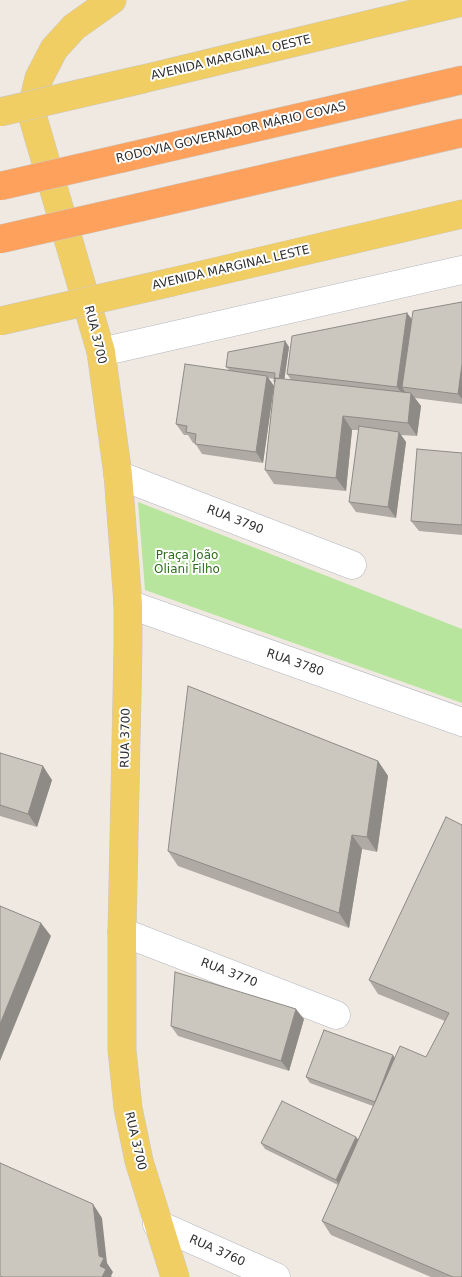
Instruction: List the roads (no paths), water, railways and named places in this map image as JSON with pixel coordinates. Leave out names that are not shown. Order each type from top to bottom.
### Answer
[{"type":"highway","name":"RODOVIA GOVERNADOR MÁRIO COVAS","points":[[0,186],[462,80]]},
{"type":"highway","points":[[0,239],[462,133]]},
{"type":"main road","name":"RUA 3700","points":[[112,0],[74,27],[54,49],[39,78],[31,111],[101,352],[118,475],[128,604],[122,932],[122,1050],[128,1108],[139,1161],[175,1277]]},
{"type":"main road","name":"AVENIDA MARGINAL OESTE","points":[[0,112],[462,2]]},
{"type":"main road","name":"AVENIDA MARGINAL LESTE","points":[[0,321],[462,214]]},
{"type":"street","points":[[101,352],[462,270]]},
{"type":"street","name":"RUA 3790","points":[[118,475],[352,565]]},
{"type":"street","name":"RUA 3780","points":[[128,604],[462,722]]},
{"type":"street","name":"RUA 3770","points":[[122,932],[336,1015]]},
{"type":"street","name":"RUA 3760","points":[[157,1224],[276,1277]]},
{"type":"park label","name":"Praça João Oliani Filho","points":[[187,563]]}]
